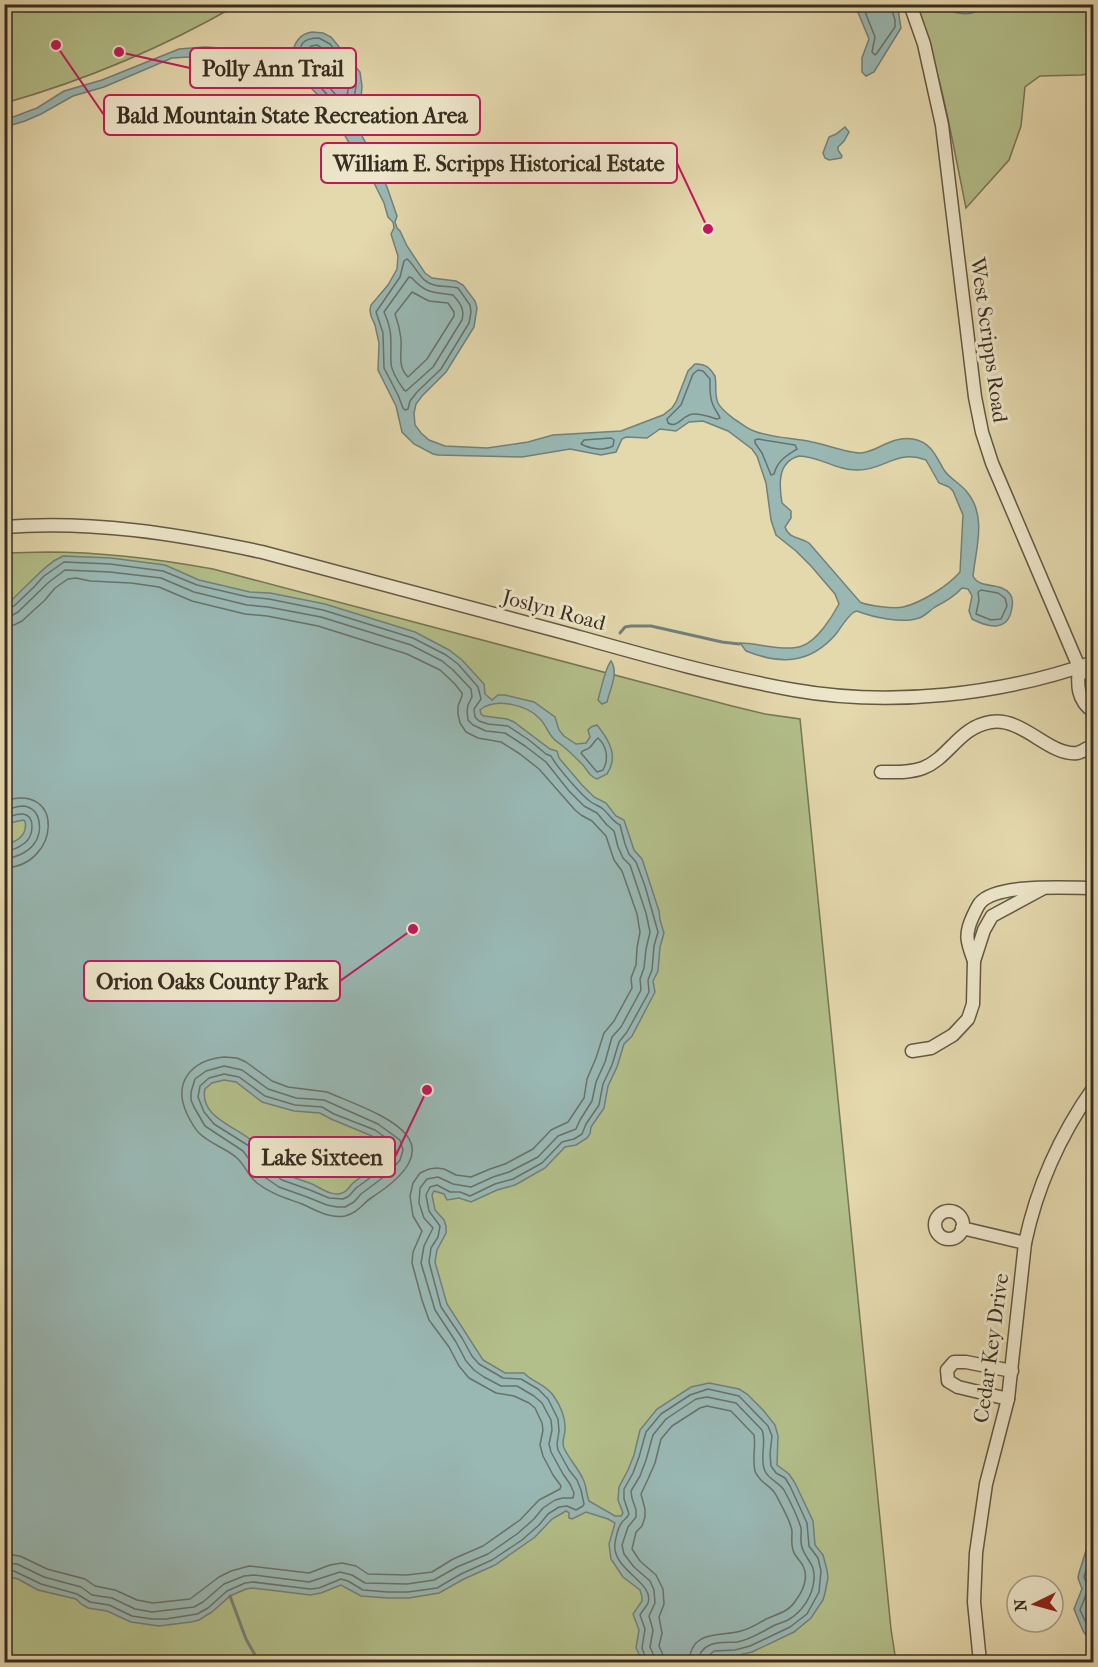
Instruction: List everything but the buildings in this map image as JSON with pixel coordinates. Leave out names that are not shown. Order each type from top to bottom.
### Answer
[{"type":"street","name":"West Scripps Road","points":[[910,4],[924,44],[942,125],[975,398],[982,432],[996,474],[1079,667],[1077,686],[1085,707],[1094,712]]},
{"type":"street","name":"Joslyn Road","points":[[4,527],[109,527],[207,540],[262,552],[671,661],[795,690],[902,697],[948,694],[1024,682],[1094,662]]},
{"type":"street","points":[[1079,667],[1094,678]]},
{"type":"street","points":[[881,772],[916,771],[934,763],[961,736],[991,722],[1005,723],[1022,729],[1065,752],[1079,753],[1094,745]]},
{"type":"street","points":[[974,961],[968,944],[968,928],[980,903],[993,894],[1014,889],[1094,888]]},
{"type":"street","points":[[912,1051],[931,1048],[953,1035],[968,1019],[973,1004],[974,961],[984,930],[992,916],[1042,889]]},
{"type":"street","name":"Cedar Key Drive","points":[[980,1662],[974,1602],[976,1553],[986,1484],[1008,1399],[1024,1243],[1039,1191],[1058,1145],[1076,1113],[1094,1088]]},
{"type":"street","points":[[962,1228],[1024,1243]]},
{"type":"street","points":[[1008,1399],[958,1388],[948,1381],[947,1370],[954,1362],[966,1362],[1012,1371]]},
{"type":"green space","points":[[4,5],[237,5],[181,35],[124,61],[65,84],[5,103]]},
{"type":"green space","points":[[915,5],[1093,5],[1093,73],[1040,76],[1025,87],[1021,126],[1009,160],[966,208],[939,80]]},
{"type":"green space","points":[[48,552],[131,557],[213,569],[732,706],[800,719],[896,1662],[5,1662],[4,553]]},
{"type":"water","points":[[855,5],[894,5],[898,9],[901,28],[874,72],[866,76],[862,72],[862,58],[869,39]]},
{"type":"water","points":[[938,5],[985,5],[980,10],[962,14]]},
{"type":"water","points":[[307,33],[323,33],[331,37],[360,72],[362,86],[359,122],[362,136],[387,187],[397,216],[395,222],[397,228],[407,246],[425,273],[432,278],[456,281],[463,285],[475,301],[477,308],[474,327],[446,372],[416,404],[415,425],[429,440],[445,446],[487,448],[528,442],[553,435],[621,431],[663,415],[672,408],[688,371],[695,364],[702,364],[709,368],[715,376],[719,405],[725,412],[751,430],[856,453],[868,452],[891,442],[905,439],[913,439],[929,446],[946,473],[964,489],[973,501],[977,511],[979,532],[973,576],[980,583],[1001,588],[1010,594],[1013,603],[1007,621],[991,626],[972,619],[969,611],[972,596],[968,589],[962,588],[953,597],[923,616],[912,620],[887,619],[854,612],[826,644],[805,656],[783,660],[746,651],[740,643],[795,648],[808,643],[824,628],[839,604],[835,594],[811,566],[776,535],[771,520],[766,483],[757,456],[752,449],[728,431],[703,421],[689,422],[676,431],[660,429],[647,438],[626,437],[622,439],[616,452],[601,455],[570,449],[522,457],[438,455],[414,444],[402,432],[396,406],[378,370],[379,343],[370,310],[371,305],[388,285],[397,269],[398,256],[391,234],[394,228],[393,222],[388,217],[384,203],[366,167],[331,111],[308,85],[295,77],[242,68],[222,58],[205,56],[172,58],[104,87],[73,96],[41,114],[5,127],[5,120],[37,108],[64,91],[102,80],[179,49],[205,47],[236,49],[290,59],[297,41]],"holes":[[[799,456],[850,470],[876,467],[898,458],[916,457],[926,460],[939,483],[953,491],[963,515],[960,572],[934,593],[910,605],[899,608],[860,602],[809,543],[792,536],[785,527],[791,518],[791,511],[782,503],[781,475],[787,463],[792,459]]]},
{"type":"water","points":[[845,127],[849,132],[838,147],[841,158],[829,160],[825,158],[823,153],[829,137]]},
{"type":"water","points":[[63,556],[111,558],[165,565],[199,580],[250,592],[270,593],[325,604],[415,632],[449,650],[462,660],[484,684],[485,694],[492,700],[498,695],[505,695],[534,702],[555,717],[559,730],[576,744],[586,743],[590,737],[588,730],[597,725],[609,742],[612,755],[611,767],[607,774],[597,779],[551,736],[535,714],[511,704],[502,703],[486,706],[480,710],[484,716],[514,722],[550,749],[557,751],[559,758],[582,785],[594,797],[606,803],[616,816],[624,820],[634,850],[642,859],[664,933],[658,971],[653,981],[655,992],[632,1036],[624,1044],[608,1086],[604,1108],[591,1127],[590,1134],[576,1145],[565,1147],[545,1168],[515,1185],[497,1190],[471,1202],[459,1198],[447,1200],[444,1194],[434,1191],[432,1195],[435,1210],[446,1226],[446,1233],[437,1250],[435,1262],[447,1304],[483,1360],[505,1373],[524,1373],[553,1395],[565,1420],[563,1446],[583,1479],[589,1501],[615,1516],[621,1516],[623,1513],[618,1500],[619,1487],[634,1455],[640,1430],[657,1409],[691,1387],[709,1383],[739,1389],[763,1410],[775,1425],[778,1436],[777,1465],[789,1474],[795,1483],[813,1521],[815,1545],[823,1555],[827,1570],[828,1578],[823,1600],[811,1618],[794,1632],[752,1652],[735,1656],[719,1656],[712,1662],[643,1662],[636,1648],[639,1630],[633,1614],[642,1601],[642,1597],[640,1590],[623,1577],[611,1559],[609,1544],[615,1523],[586,1512],[572,1519],[566,1511],[552,1519],[535,1537],[495,1565],[439,1593],[409,1598],[388,1598],[361,1596],[341,1585],[310,1595],[252,1588],[230,1596],[199,1620],[159,1626],[131,1622],[107,1611],[88,1608],[76,1599],[38,1590],[18,1579],[5,1576],[4,846],[23,834],[25,821],[5,824],[5,604],[42,570]],"holes":[[[224,1080],[236,1082],[262,1102],[294,1111],[320,1113],[372,1136],[389,1147],[390,1151],[345,1192],[338,1194],[330,1193],[285,1174],[275,1169],[251,1140],[219,1119],[207,1106],[205,1089],[212,1083]]]},
{"type":"water","points":[[611,661],[614,671],[613,681],[607,702],[602,704],[598,700]]},
{"type":"water","points":[[1093,1528],[1093,1645],[1083,1631],[1074,1609],[1082,1589],[1078,1578],[1079,1573]]},
{"type":"waterway","points":[[620,633],[625,627],[651,626],[739,644]]},
{"type":"waterway","points":[[230,1596],[246,1639],[259,1662]]},
{"type":"place","name":"Bald Mountain State Recreation Area","points":[[56,45]]},
{"type":"place","name":"Polly Ann Trail","points":[[119,52]]},
{"type":"place","name":"William E. Scripps Historical Estate","points":[[708,229]]},
{"type":"place","name":"Orion Oaks County Park","points":[[413,929]]},
{"type":"place","name":"Lake Sixteen","points":[[427,1090]]}]
